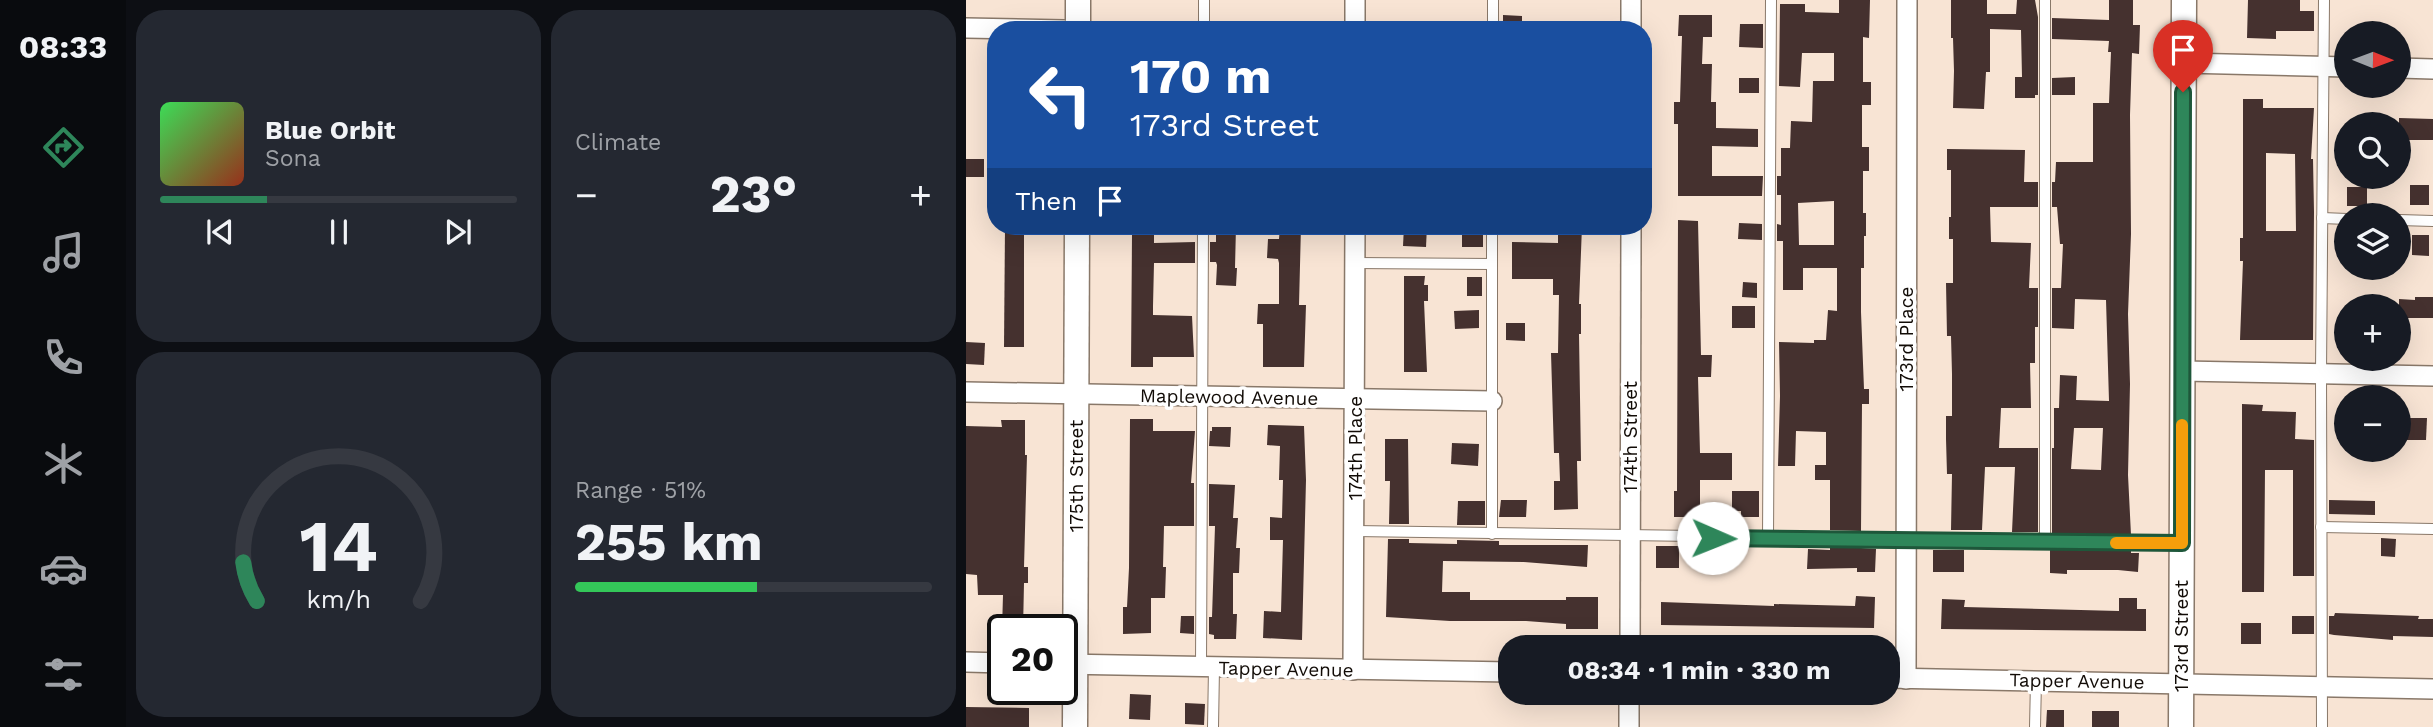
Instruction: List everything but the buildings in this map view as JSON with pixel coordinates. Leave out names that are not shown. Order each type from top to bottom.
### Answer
[{"type":"street","points":[[1078,0],[1078,21]]},
{"type":"street","points":[[1355,0],[1355,21]]},
{"type":"street","points":[[1631,0],[1631,21]]},
{"type":"street","name":"173rd Place","points":[[1900,635],[1906,541],[1907,0]]},
{"type":"street","name":"173rd Street","points":[[2181,727],[2184,0]]},
{"type":"street","points":[[966,28],[987,28]]},
{"type":"street","points":[[2184,64],[2334,66]]},
{"type":"street","points":[[2412,68],[2433,69]]},
{"type":"street","name":"175th Street","points":[[1070,614],[1077,394],[1077,235]]},
{"type":"street","name":"174th Place","points":[[1353,670],[1355,235]]},
{"type":"street","name":"174th Street","points":[[1630,635],[1631,235]]},
{"type":"street","points":[[2182,371],[2433,376]]},
{"type":"street","name":"Maplewood Avenue","points":[[966,392],[1492,401]]},
{"type":"street","points":[[966,662],[987,663]]},
{"type":"street","name":"Tapper Avenue","points":[[1078,664],[1498,672]]},
{"type":"street","name":"Tapper Avenue","points":[[1900,678],[2433,689]]},
{"type":"street","name":"175th Street","points":[[1073,705],[1075,727]]},
{"type":"street","points":[[1629,705],[1629,727]]},
{"type":"lane","points":[[1204,0],[1204,21]]},
{"type":"lane","points":[[1493,0],[1493,21]]},
{"type":"lane","points":[[1768,539],[1771,0]]},
{"type":"lane","points":[[2045,0],[2045,542]]},
{"type":"lane","points":[[2322,727],[2324,0]]},
{"type":"lane","points":[[2322,218],[2334,218]]},
{"type":"lane","points":[[2411,220],[2433,221]]},
{"type":"lane","points":[[1203,235],[1202,396],[1208,667],[1213,727]]},
{"type":"lane","points":[[1492,235],[1492,534]]},
{"type":"lane","points":[[1355,263],[1492,264]]},
{"type":"lane","points":[[2321,527],[2433,529]]},
{"type":"lane","points":[[1355,531],[2182,543]]},
{"type":"lane","points":[[2035,727],[2036,681]]},
{"type":"slow traffic","points":[[2116,543],[2182,543],[2182,425]]},
{"type":"route","points":[[1713,538],[2182,543],[2183,92]]}]
